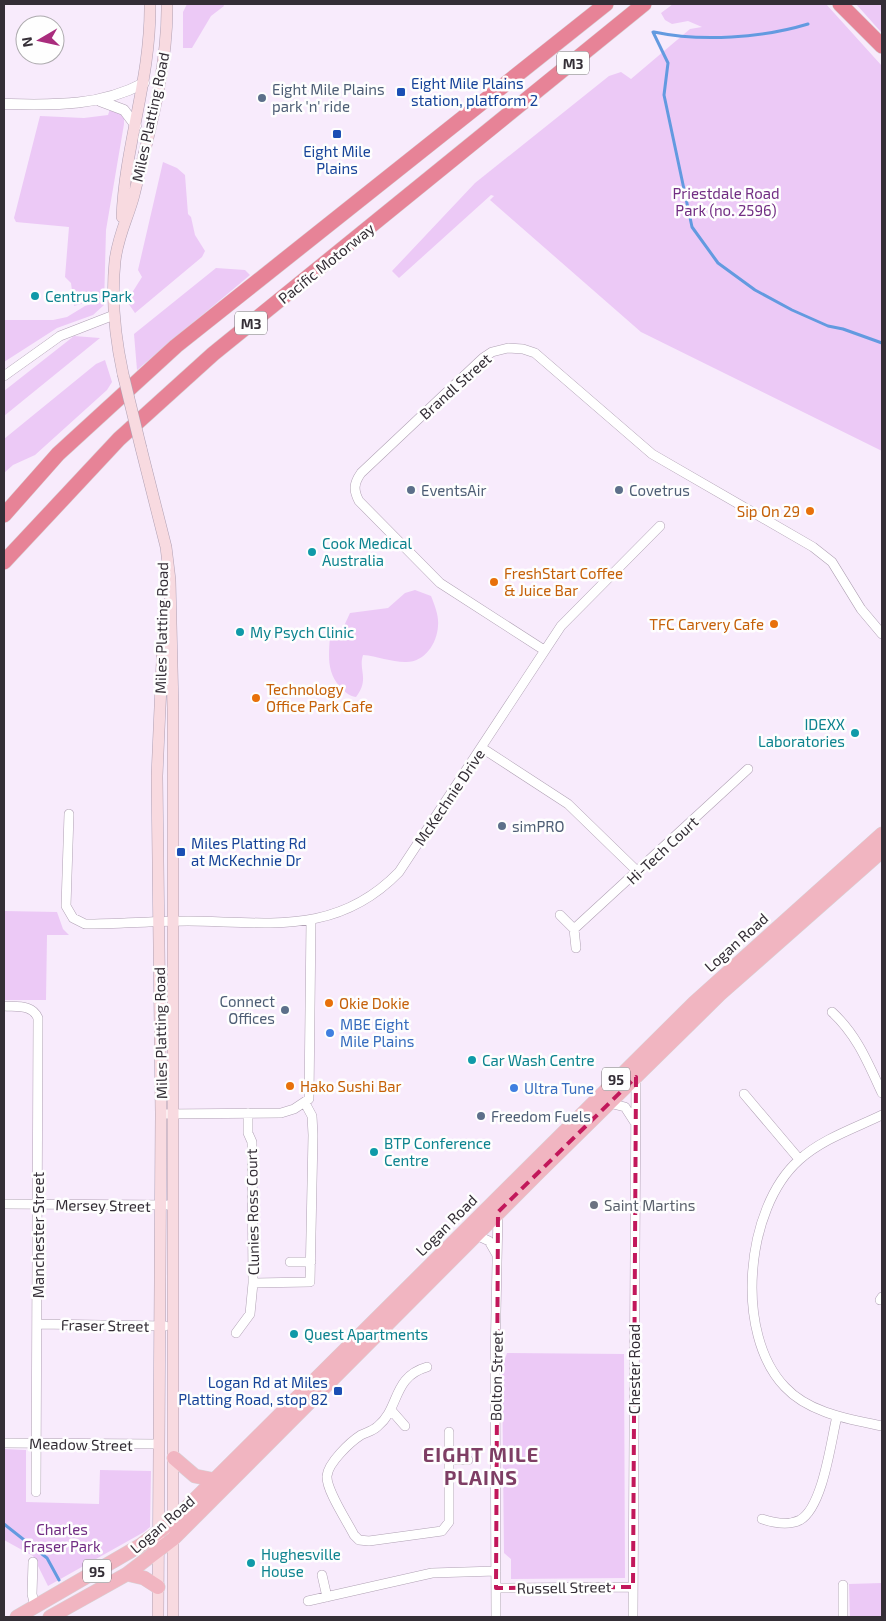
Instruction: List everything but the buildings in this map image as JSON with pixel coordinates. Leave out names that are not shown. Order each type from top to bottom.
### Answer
[{"type":"highway","name":"Pacific Motorway","points":[[4,515],[58,454],[176,346],[606,4]]},
{"type":"highway","name":"Pacific Motorway","points":[[4,562],[119,439],[213,354],[644,4]]},
{"type":"highway","points":[[840,4],[882,46]]},
{"type":"main road","name":"Miles Platting Road","points":[[150,4],[149,40],[144,83],[123,196],[121,229],[115,261],[114,320],[123,374],[166,548],[170,580],[173,709],[173,1113],[160,1326],[158,1617]]},
{"type":"main road","name":"Miles Platting Road","points":[[121,229],[133,197],[160,82],[167,4]]},
{"type":"main road","name":"Miles Platting Road","points":[[157,514],[164,606],[157,776],[158,923],[161,1114],[173,1326],[174,1617]]},
{"type":"main road","name":"Logan Road","points":[[17,1617],[158,1533],[173,1521],[687,1010],[882,834]]},
{"type":"main road","name":"Logan Road","points":[[50,1617],[127,1574],[173,1539],[609,1103],[754,963],[882,851]]},
{"type":"main road","points":[[174,1458],[195,1476],[215,1480]]},
{"type":"main road","points":[[127,1574],[144,1578],[158,1586]]},
{"type":"street","points":[[4,104],[71,105],[100,101],[144,83]]},
{"type":"street","points":[[100,101],[124,110],[136,126]]},
{"type":"street","points":[[4,376],[60,336],[114,320]]},
{"type":"street","name":"Brandl Street","points":[[544,650],[440,583],[359,501],[354,489],[354,485],[361,473],[465,375],[492,352],[508,348],[523,349],[535,353],[652,454],[813,547],[832,562],[861,609],[882,634]]},
{"type":"street","name":"McKechnie Drive","points":[[69,814],[66,906],[73,918],[85,924],[174,922],[280,923],[324,918],[352,908],[386,886],[399,872],[561,626],[660,526]]},
{"type":"street","points":[[482,748],[568,804],[638,872]]},
{"type":"street","name":"Hi-Tech Court","points":[[574,929],[748,769]]},
{"type":"street","points":[[560,915],[574,929],[576,948]]},
{"type":"street","name":"Clunies Ross Court","points":[[248,1113],[248,1133],[252,1142],[253,1283],[310,1282],[313,1135],[312,1116],[306,1103],[311,1092],[311,920]]},
{"type":"street","name":"Manchester Street","points":[[4,1006],[28,1007],[35,1011],[38,1018],[36,1492]]},
{"type":"street","points":[[832,1012],[847,1026],[859,1044],[882,1093]]},
{"type":"street","name":"Chester Road","points":[[632,1617],[634,1120],[636,1077]]},
{"type":"street","points":[[744,1094],[799,1159]]},
{"type":"street","points":[[161,1114],[281,1113],[306,1103]]},
{"type":"street","points":[[609,1103],[625,1107],[634,1120]]},
{"type":"street","points":[[882,1115],[830,1139],[799,1159],[775,1189],[764,1213],[756,1236],[753,1265],[754,1308],[763,1348],[773,1372],[785,1388],[800,1399],[837,1416],[882,1426]]},
{"type":"street","name":"Mersey Street","points":[[4,1204],[166,1205]]},
{"type":"street","name":"Bolton Street","points":[[496,1617],[498,1212]]},
{"type":"street","points":[[476,1235],[488,1241],[497,1255]]},
{"type":"street","points":[[290,1262],[311,1262]]},
{"type":"street","points":[[236,1333],[250,1314],[253,1283]]},
{"type":"street","name":"Fraser Street","points":[[38,1324],[173,1326]]},
{"type":"street","points":[[427,1367],[415,1370],[397,1391],[391,1410],[379,1426],[357,1438],[330,1466],[327,1474],[329,1485],[354,1535],[359,1540],[369,1541],[435,1532],[446,1527],[449,1522],[449,1432]]},
{"type":"street","points":[[391,1410],[405,1426]]},
{"type":"street","points":[[762,1519],[776,1523],[788,1523],[800,1520],[811,1510],[818,1497],[837,1416]]},
{"type":"street","name":"Meadow Street","points":[[4,1443],[158,1444]]},
{"type":"street","points":[[449,1460],[468,1460]]},
{"type":"street","points":[[33,1562],[32,1594],[35,1607]]},
{"type":"street","points":[[308,1601],[432,1573],[496,1571]]},
{"type":"street","points":[[322,1575],[327,1597]]},
{"type":"street","points":[[843,1586],[843,1617]]},
{"type":"street","name":"Russell Street","points":[[496,1588],[632,1587]]},
{"type":"highlighted area","points":[[636,1077],[633,1587],[496,1588],[498,1212]]},
{"type":"green space","points":[[187,4],[223,4],[224,6],[211,16],[192,48],[183,48],[183,12]]},
{"type":"green space","name":"Priestdale Road Park (no. 2596)","points":[[673,4],[826,4],[882,66],[882,451],[641,332],[490,200],[494,196],[491,195],[399,278],[392,271],[475,183],[609,76],[621,72],[631,79],[690,29],[702,27],[688,21],[672,24],[665,20],[661,13]]},
{"type":"green space","points":[[856,4],[882,4],[882,33],[881,32]]},
{"type":"green space","points":[[110,109],[124,116],[124,124],[106,230],[104,305],[93,315],[57,328],[4,362],[4,320],[53,320],[67,317],[85,306],[97,302],[98,299],[74,306],[71,283],[65,277],[69,227],[16,222],[14,218],[40,116],[84,118],[108,115]]},
{"type":"green space","points":[[163,162],[177,168],[185,175],[188,214],[191,217],[195,235],[205,251],[202,257],[135,313],[128,303],[130,296],[142,277],[138,270]]},
{"type":"green space","points":[[216,268],[245,270],[250,275],[137,370],[134,334]]},
{"type":"green space","points":[[74,336],[100,338],[4,416],[4,391]]},
{"type":"green space","points":[[105,360],[112,382],[107,390],[35,455],[13,465],[4,473],[4,439],[96,364]]},
{"type":"green space","points":[[415,590],[431,596],[435,607],[438,626],[432,646],[424,656],[405,662],[363,655],[363,680],[360,691],[356,697],[347,694],[340,687],[330,669],[330,635],[344,626],[350,613],[388,608],[405,593]]},
{"type":"green space","points":[[4,911],[57,912],[63,929],[69,935],[47,935],[46,1000],[4,1000]]},
{"type":"green space","points":[[507,1353],[624,1354],[625,1578],[511,1579],[511,1559],[504,1553],[502,1367]]},
{"type":"green space","name":"Charles Fraser Park","points":[[4,1449],[26,1450],[26,1502],[99,1504],[100,1470],[151,1471],[150,1527],[48,1586],[33,1556],[4,1540]]},
{"type":"green space","points":[[882,1583],[882,1617],[850,1617],[849,1584]]},
{"type":"waterway","points":[[654,32],[691,37],[731,37],[771,33],[808,24]]},
{"type":"waterway","points":[[653,32],[668,63],[664,95],[692,227],[718,263],[755,290],[792,310],[828,326],[843,329],[882,343]]},
{"type":"waterway","points":[[4,1524],[47,1558],[59,1580]]},
{"type":"place","name":"Eight Mile Plains station, platform 2","points":[[401,92]]},
{"type":"place","name":"Eight Mile Plains park 'n' ride","points":[[262,98]]},
{"type":"place","name":"Eight Mile Plains","points":[[337,134]]},
{"type":"place","name":"Centrus Park","points":[[35,296]]},
{"type":"place","name":"EventsAir","points":[[411,490]]},
{"type":"place","name":"Covetrus","points":[[619,490]]},
{"type":"place","name":"Sip On 29","points":[[810,511]]},
{"type":"place","name":"Cook Medical Australia","points":[[312,552]]},
{"type":"place","name":"FreshStart Coffee & Juice Bar","points":[[494,582]]},
{"type":"place","name":"TFC Carvery Cafe","points":[[774,624]]},
{"type":"place","name":"My Psych Clinic","points":[[240,632]]},
{"type":"place","name":"Technology Office Park Cafe","points":[[256,698]]},
{"type":"place","name":"IDEXX Laboratories","points":[[855,733]]},
{"type":"place","name":"simPRO","points":[[502,826]]},
{"type":"place","name":"Miles Platting Rd at McKechnie Dr","points":[[181,852]]},
{"type":"place","name":"Okie Dokie","points":[[329,1003]]},
{"type":"place","name":"Connect Offices","points":[[285,1010]]},
{"type":"place","name":"MBE Eight Mile Plains","points":[[330,1033]]},
{"type":"place","name":"Car Wash Centre","points":[[472,1060]]},
{"type":"place","name":"Hako Sushi Bar","points":[[290,1086]]},
{"type":"place","name":"Ultra Tune","points":[[514,1088]]},
{"type":"place","name":"Freedom Fuels","points":[[481,1116]]},
{"type":"place","name":"BTP Conference Centre","points":[[374,1152]]},
{"type":"place","name":"Saint Martins","points":[[594,1205]]},
{"type":"place","name":"Quest Apartments","points":[[294,1334]]},
{"type":"place","name":"Logan Rd at Miles Platting Road, stop 82","points":[[338,1391]]},
{"type":"place","name":"Hughesville House","points":[[251,1563]]},
{"type":"district","name":"EIGHT MILE PLAINS","points":[[481,1466]]}]
